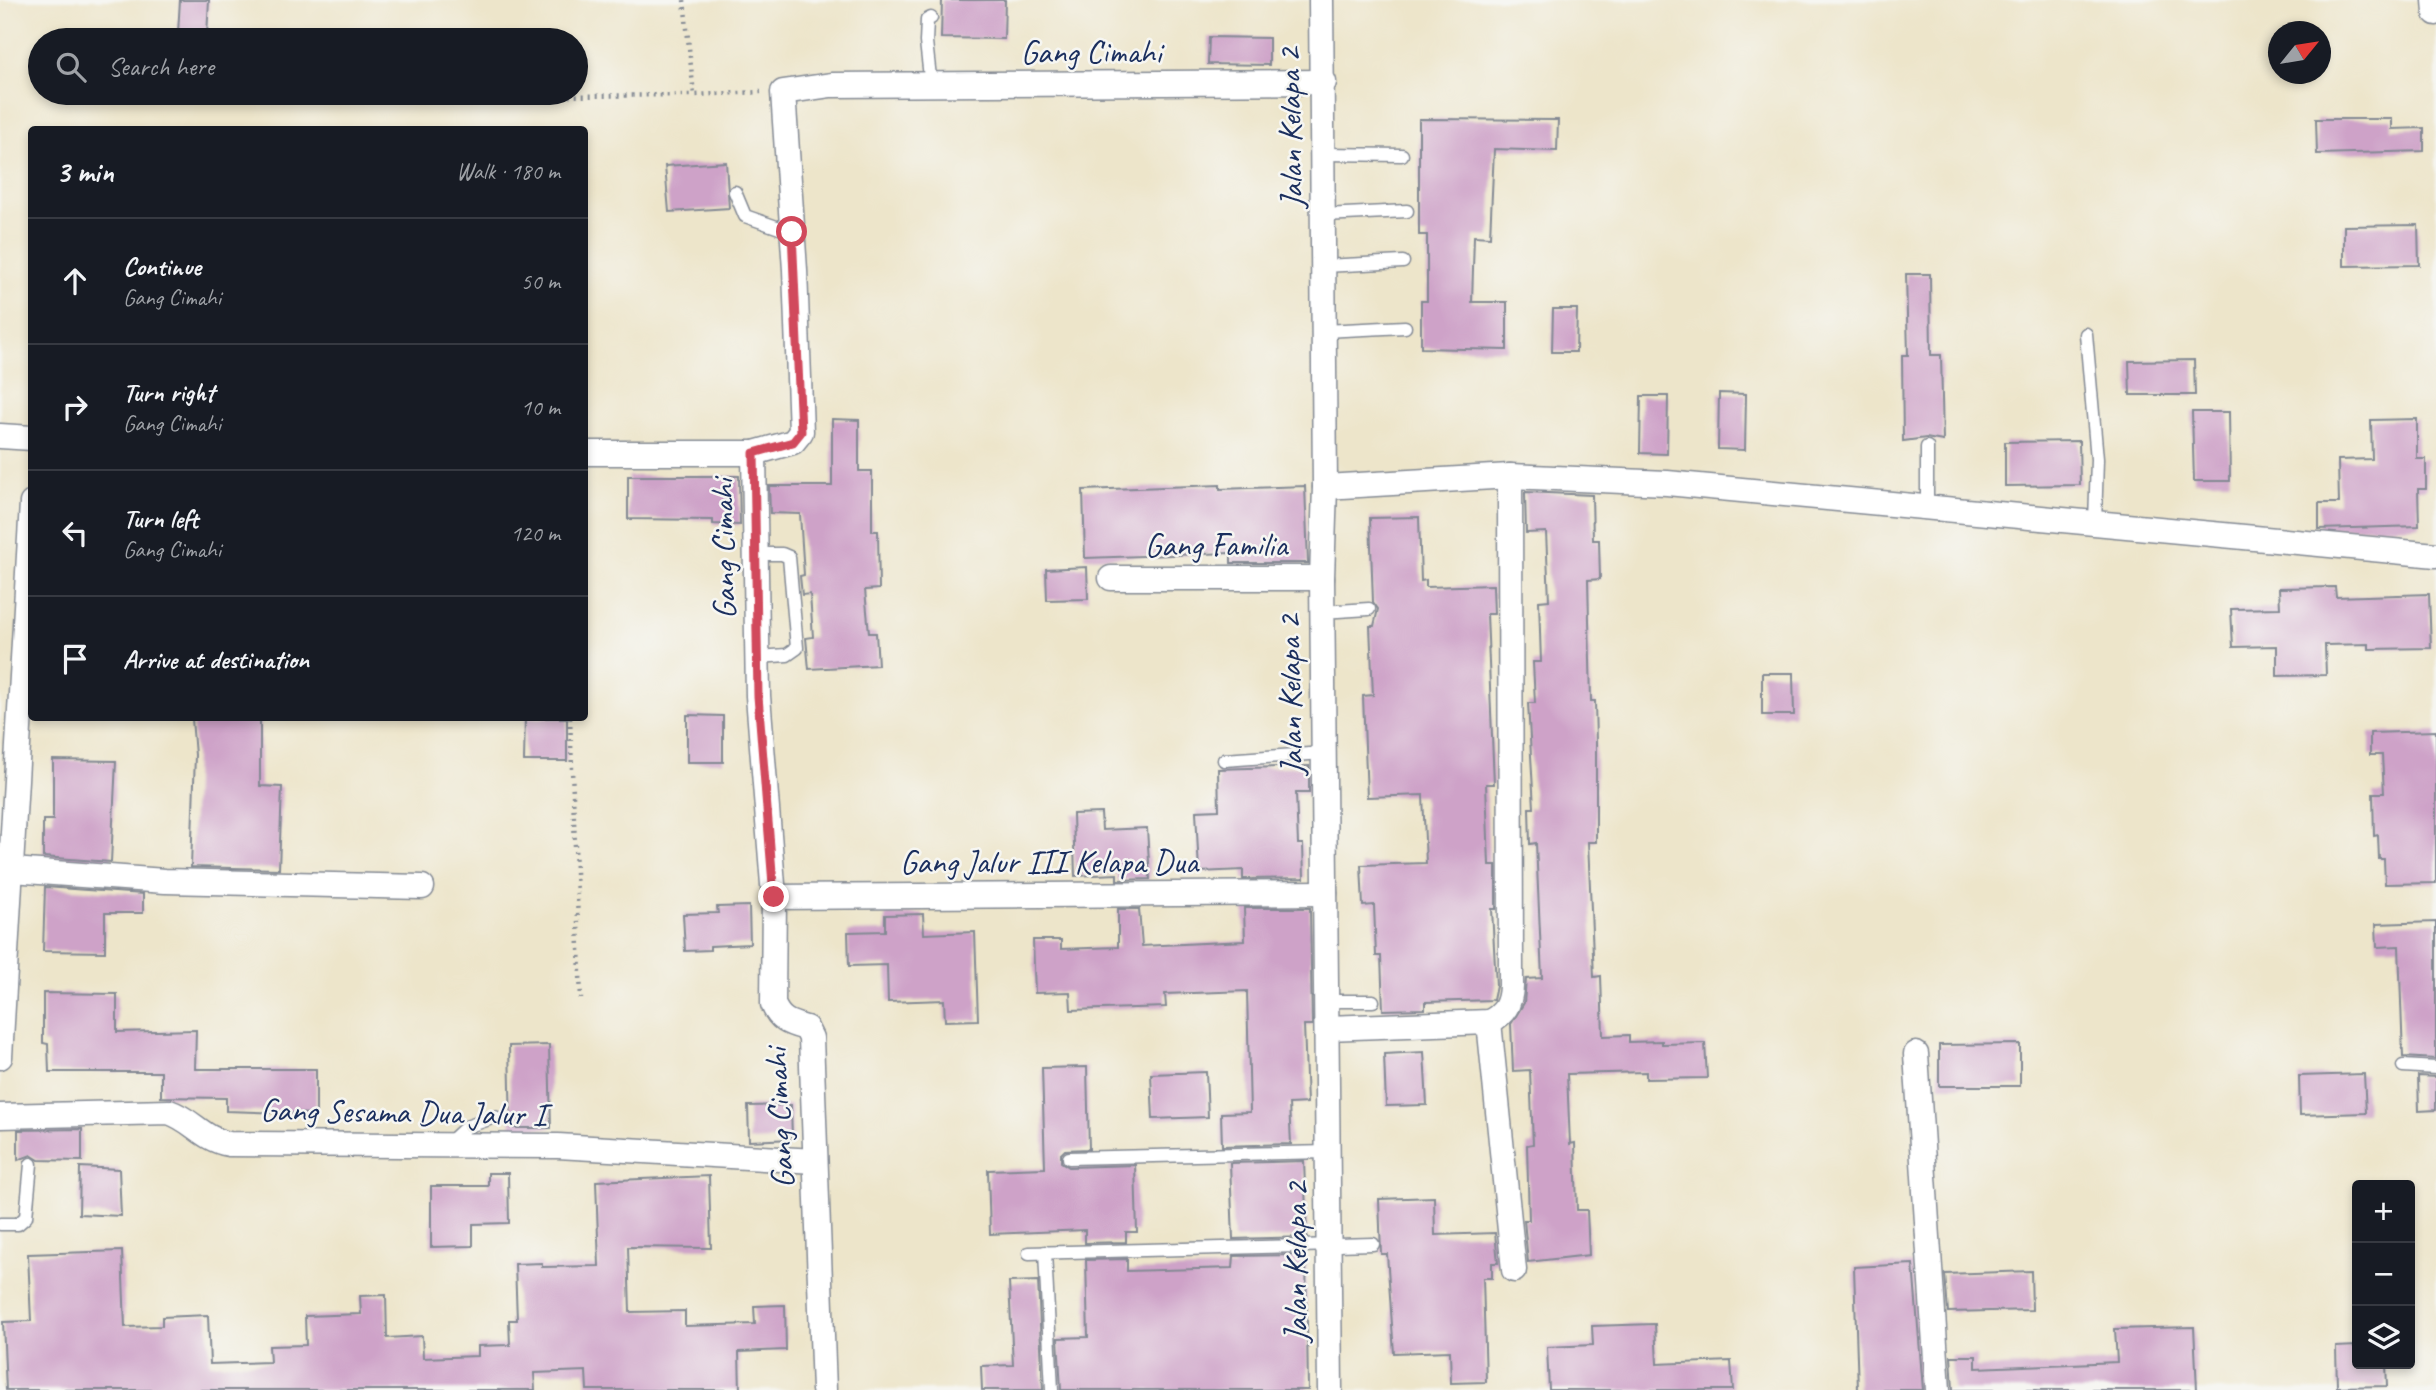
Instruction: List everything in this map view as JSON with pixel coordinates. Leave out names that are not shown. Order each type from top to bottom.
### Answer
[{"type":"street","name":"Jalan Kelapa 2","points":[[1321,0],[1324,82],[1325,487],[1322,612],[1330,1390]]},
{"type":"street","points":[[2435,0],[2436,13]]},
{"type":"street","name":"Gang Cimahi","points":[[824,1390],[811,1038],[806,1028],[785,1022],[773,1004],[774,897],[758,696],[754,453],[793,442],[801,432],[783,92],[831,85],[1324,82]]},
{"type":"street","points":[[0,436],[28,438]]},
{"type":"street","points":[[588,453],[754,453]]},
{"type":"street","points":[[1327,1028],[1489,1022],[1504,1013],[1510,995],[1510,476]]},
{"type":"street","points":[[1325,487],[1510,476],[1667,483],[1927,510],[2436,555]]},
{"type":"street","points":[[0,1057],[28,576]]},
{"type":"street","name":"Gang Familia","points":[[1111,578],[1322,578]]},
{"type":"street","points":[[12,870],[165,881],[422,887]]},
{"type":"street","name":"Gang Jalur III Kelapa Dua","points":[[774,897],[1325,893]]},
{"type":"street","points":[[1489,1022],[1514,1270]]},
{"type":"street","points":[[1916,1054],[1937,1390]]},
{"type":"street","name":"Gang Sesama Dua Jalur I","points":[[0,1116],[170,1112],[210,1139],[229,1143],[558,1146],[815,1161]]},
{"type":"lane","points":[[931,86],[926,42],[927,20],[932,18]]},
{"type":"lane","points":[[1324,154],[1402,155]]},
{"type":"lane","points":[[735,192],[745,216],[792,232]]},
{"type":"lane","points":[[1324,215],[1407,211]]},
{"type":"lane","points":[[1324,266],[1403,262]]},
{"type":"lane","points":[[1324,331],[1405,327]]},
{"type":"lane","points":[[2086,334],[2097,459],[2095,524]]},
{"type":"lane","points":[[1927,447],[1927,510]]},
{"type":"lane","points":[[757,554],[782,554],[789,557],[797,648],[787,655],[758,657]]},
{"type":"lane","points":[[1322,612],[1369,610]]},
{"type":"lane","points":[[1224,761],[1324,753]]},
{"type":"lane","points":[[1327,1001],[1373,1001]]},
{"type":"lane","points":[[2403,1066],[2436,1068]]},
{"type":"lane","points":[[448,1144],[466,1127],[495,1117]]},
{"type":"lane","points":[[1069,1158],[1328,1152]]},
{"type":"lane","points":[[0,1224],[18,1224],[26,1217],[31,1164]]},
{"type":"lane","points":[[1030,1253],[1373,1244]]},
{"type":"lane","points":[[1045,1252],[1052,1390]]},
{"type":"path","points":[[684,0],[694,95]]},
{"type":"path","points":[[588,96],[783,92]]},
{"type":"path","points":[[570,721],[580,999]]},
{"type":"building","points":[[180,0],[209,0],[207,28],[178,28]]},
{"type":"building","points":[[942,0],[1005,0],[1004,39],[941,38]]},
{"type":"building","points":[[1209,37],[1269,38],[1269,65],[1208,64]]},
{"type":"building","points":[[1419,119],[1558,120],[1557,151],[1494,149],[1490,237],[1474,236],[1472,302],[1507,302],[1507,350],[1421,348],[1421,301],[1427,301],[1427,235],[1419,235]]},
{"type":"building","points":[[2316,119],[2392,119],[2392,129],[2424,128],[2424,151],[2317,154]]},
{"type":"building","points":[[726,162],[729,208],[669,212],[665,166]]},
{"type":"building","points":[[2418,225],[2419,265],[2344,266],[2344,226]]},
{"type":"building","points":[[1906,274],[1930,274],[1931,355],[1941,355],[1943,441],[1926,438],[1903,441],[1902,355],[1908,355]]},
{"type":"building","points":[[1553,309],[1577,309],[1576,352],[1552,352]]},
{"type":"building","points":[[2194,360],[2195,395],[2130,395],[2129,361]]},
{"type":"building","points":[[1719,393],[1746,394],[1745,450],[1718,449]]},
{"type":"building","points":[[1641,396],[1668,396],[1667,454],[1640,453]]},
{"type":"building","points":[[2192,412],[2229,412],[2230,481],[2194,481]]},
{"type":"building","points":[[832,419],[859,420],[859,471],[872,471],[872,531],[878,531],[879,589],[865,590],[869,633],[876,633],[878,665],[809,669],[806,638],[813,637],[810,594],[802,595],[800,576],[804,575],[800,514],[770,513],[769,486],[832,486]]},
{"type":"building","points":[[2417,419],[2417,459],[2426,459],[2426,489],[2418,489],[2419,526],[2319,529],[2319,503],[2339,503],[2338,460],[2372,459],[2371,420]]},
{"type":"building","points":[[2079,441],[2080,485],[2005,486],[2005,442]]},
{"type":"building","points":[[628,476],[739,476],[740,525],[713,524],[713,520],[628,519]]},
{"type":"building","points":[[1220,485],[1220,489],[1305,486],[1308,563],[1231,563],[1231,553],[1085,558],[1083,490]]},
{"type":"building","points":[[1525,492],[1592,495],[1593,540],[1599,540],[1600,579],[1588,580],[1591,701],[1595,701],[1596,842],[1588,842],[1594,977],[1601,976],[1603,1036],[1629,1035],[1629,1042],[1705,1043],[1707,1078],[1646,1079],[1646,1072],[1567,1074],[1570,1144],[1575,1143],[1577,1210],[1587,1210],[1589,1255],[1528,1262],[1524,1220],[1529,1220],[1527,1145],[1533,1144],[1530,1070],[1513,1071],[1511,1024],[1524,1003],[1526,979],[1542,978],[1536,843],[1530,844],[1529,808],[1534,808],[1528,703],[1535,703],[1533,662],[1541,662],[1539,601],[1549,600],[1546,532],[1526,533]]},
{"type":"building","points":[[1419,517],[1421,581],[1426,580],[1426,587],[1493,585],[1494,614],[1487,614],[1494,784],[1486,784],[1489,865],[1496,865],[1496,909],[1492,909],[1496,986],[1493,1000],[1425,1002],[1425,1009],[1383,1010],[1381,956],[1376,956],[1374,905],[1363,906],[1361,865],[1426,863],[1423,795],[1367,797],[1363,696],[1373,695],[1370,626],[1374,626],[1378,609],[1373,602],[1370,518]]},
{"type":"building","points":[[1087,567],[1088,599],[1047,600],[1046,569]]},
{"type":"building","points":[[2335,587],[2336,597],[2429,594],[2431,648],[2369,649],[2369,644],[2325,645],[2326,675],[2277,676],[2277,646],[2233,647],[2231,609],[2280,608],[2279,588]]},
{"type":"building","points":[[1762,673],[1793,673],[1794,715],[1762,715]]},
{"type":"building","points":[[687,715],[723,716],[723,762],[687,762]]},
{"type":"building","points":[[192,721],[260,721],[260,786],[282,787],[279,869],[191,867],[195,755]]},
{"type":"building","points":[[525,721],[567,721],[567,761],[524,761]]},
{"type":"building","points":[[2436,731],[2436,883],[2385,884],[2384,859],[2379,859],[2378,835],[2374,836],[2373,793],[2384,793],[2382,755],[2370,755],[2370,733]]},
{"type":"building","points":[[53,760],[116,761],[111,862],[43,857],[43,820],[53,820]]},
{"type":"building","points":[[1309,766],[1309,793],[1296,793],[1298,844],[1303,844],[1304,878],[1243,879],[1243,870],[1199,872],[1196,811],[1219,810],[1218,769]]},
{"type":"building","points":[[1101,813],[1102,830],[1147,828],[1150,879],[1117,880],[1117,874],[1075,876],[1073,814]]},
{"type":"building","points":[[45,887],[143,894],[143,913],[105,913],[105,952],[43,951]]},
{"type":"building","points":[[749,906],[750,944],[710,946],[710,950],[685,951],[683,914],[718,913],[717,907]]},
{"type":"building","points":[[1244,908],[1310,908],[1312,1025],[1304,1025],[1307,1103],[1289,1104],[1291,1144],[1222,1146],[1221,1113],[1250,1112],[1247,991],[1165,994],[1166,1007],[1071,1010],[1070,992],[1035,993],[1033,940],[1061,940],[1061,949],[1118,947],[1118,909],[1139,909],[1142,946],[1245,941]]},
{"type":"building","points":[[923,914],[924,934],[975,932],[978,1020],[945,1021],[944,1000],[888,1002],[887,965],[849,966],[848,932],[885,931],[885,915]]},
{"type":"building","points":[[2436,922],[2436,1059],[2403,1057],[2399,946],[2377,947],[2376,924]]},
{"type":"building","points":[[43,993],[117,994],[117,1032],[196,1030],[195,1069],[316,1069],[316,1114],[226,1111],[226,1098],[161,1097],[161,1072],[49,1072],[48,1044],[43,1043]]},
{"type":"building","points":[[2020,1044],[2020,1086],[1939,1086],[1939,1045]]},
{"type":"building","points":[[549,1045],[551,1128],[511,1128],[509,1046]]},
{"type":"building","points":[[1424,1052],[1427,1105],[1386,1106],[1384,1054]]},
{"type":"building","points":[[1087,1067],[1089,1149],[1065,1150],[1061,1154],[1061,1162],[1069,1167],[1135,1165],[1137,1232],[1126,1232],[1126,1242],[1085,1243],[1085,1230],[990,1234],[988,1170],[1045,1168],[1042,1068]]},
{"type":"building","points":[[1206,1072],[1208,1117],[1153,1119],[1151,1074]]},
{"type":"building","points":[[2364,1074],[2366,1113],[2300,1115],[2299,1076]]},
{"type":"building","points":[[2418,1076],[2436,1077],[2436,1110],[2419,1111]]},
{"type":"building","points":[[791,1105],[792,1139],[749,1141],[748,1106]]},
{"type":"building","points":[[82,1129],[82,1161],[39,1160],[31,1155],[18,1160],[18,1130]]},
{"type":"building","points":[[1304,1161],[1307,1237],[1233,1239],[1230,1163]]},
{"type":"building","points":[[80,1167],[119,1169],[121,1216],[79,1214]]},
{"type":"building","points":[[488,1173],[508,1173],[509,1223],[473,1224],[473,1246],[431,1247],[431,1186],[488,1186]]},
{"type":"building","points":[[709,1176],[711,1248],[628,1247],[630,1312],[685,1311],[685,1326],[755,1324],[754,1306],[785,1305],[786,1350],[739,1352],[740,1390],[587,1390],[586,1371],[534,1373],[535,1390],[6,1390],[3,1322],[31,1321],[28,1254],[122,1251],[125,1327],[162,1326],[162,1317],[208,1315],[210,1364],[270,1362],[269,1346],[306,1345],[305,1316],[361,1314],[360,1296],[386,1295],[387,1338],[422,1336],[423,1358],[478,1356],[478,1346],[510,1345],[509,1320],[517,1320],[515,1264],[542,1263],[542,1267],[599,1266],[596,1181]]},
{"type":"building","points":[[1434,1197],[1435,1235],[1495,1233],[1498,1263],[1492,1263],[1492,1278],[1483,1278],[1486,1382],[1451,1383],[1450,1351],[1394,1353],[1387,1254],[1381,1254],[1379,1199]]},
{"type":"building","points":[[1306,1255],[1308,1390],[1061,1390],[1058,1338],[1088,1337],[1086,1260],[1127,1259],[1127,1271],[1233,1268],[1234,1256]]},
{"type":"building","points":[[1913,1264],[1923,1390],[1858,1390],[1854,1267]]},
{"type":"building","points":[[2031,1271],[2032,1310],[1948,1312],[1945,1274]]},
{"type":"building","points":[[1038,1281],[1043,1390],[982,1390],[981,1366],[1013,1365],[1009,1282]]},
{"type":"building","points":[[1655,1324],[1657,1364],[1731,1361],[1733,1390],[1549,1390],[1547,1347],[1593,1345],[1592,1326]]},
{"type":"building","points":[[2194,1327],[2197,1390],[1953,1390],[1951,1356],[1976,1356],[1976,1368],[2117,1362],[2115,1329]]},
{"type":"building","points":[[2352,1346],[2352,1369],[2386,1369],[2387,1386],[2337,1387],[2336,1347]]},
{"type":"route","points":[[774,897],[758,696],[754,453],[780,448],[793,442],[801,432],[792,232]]}]
